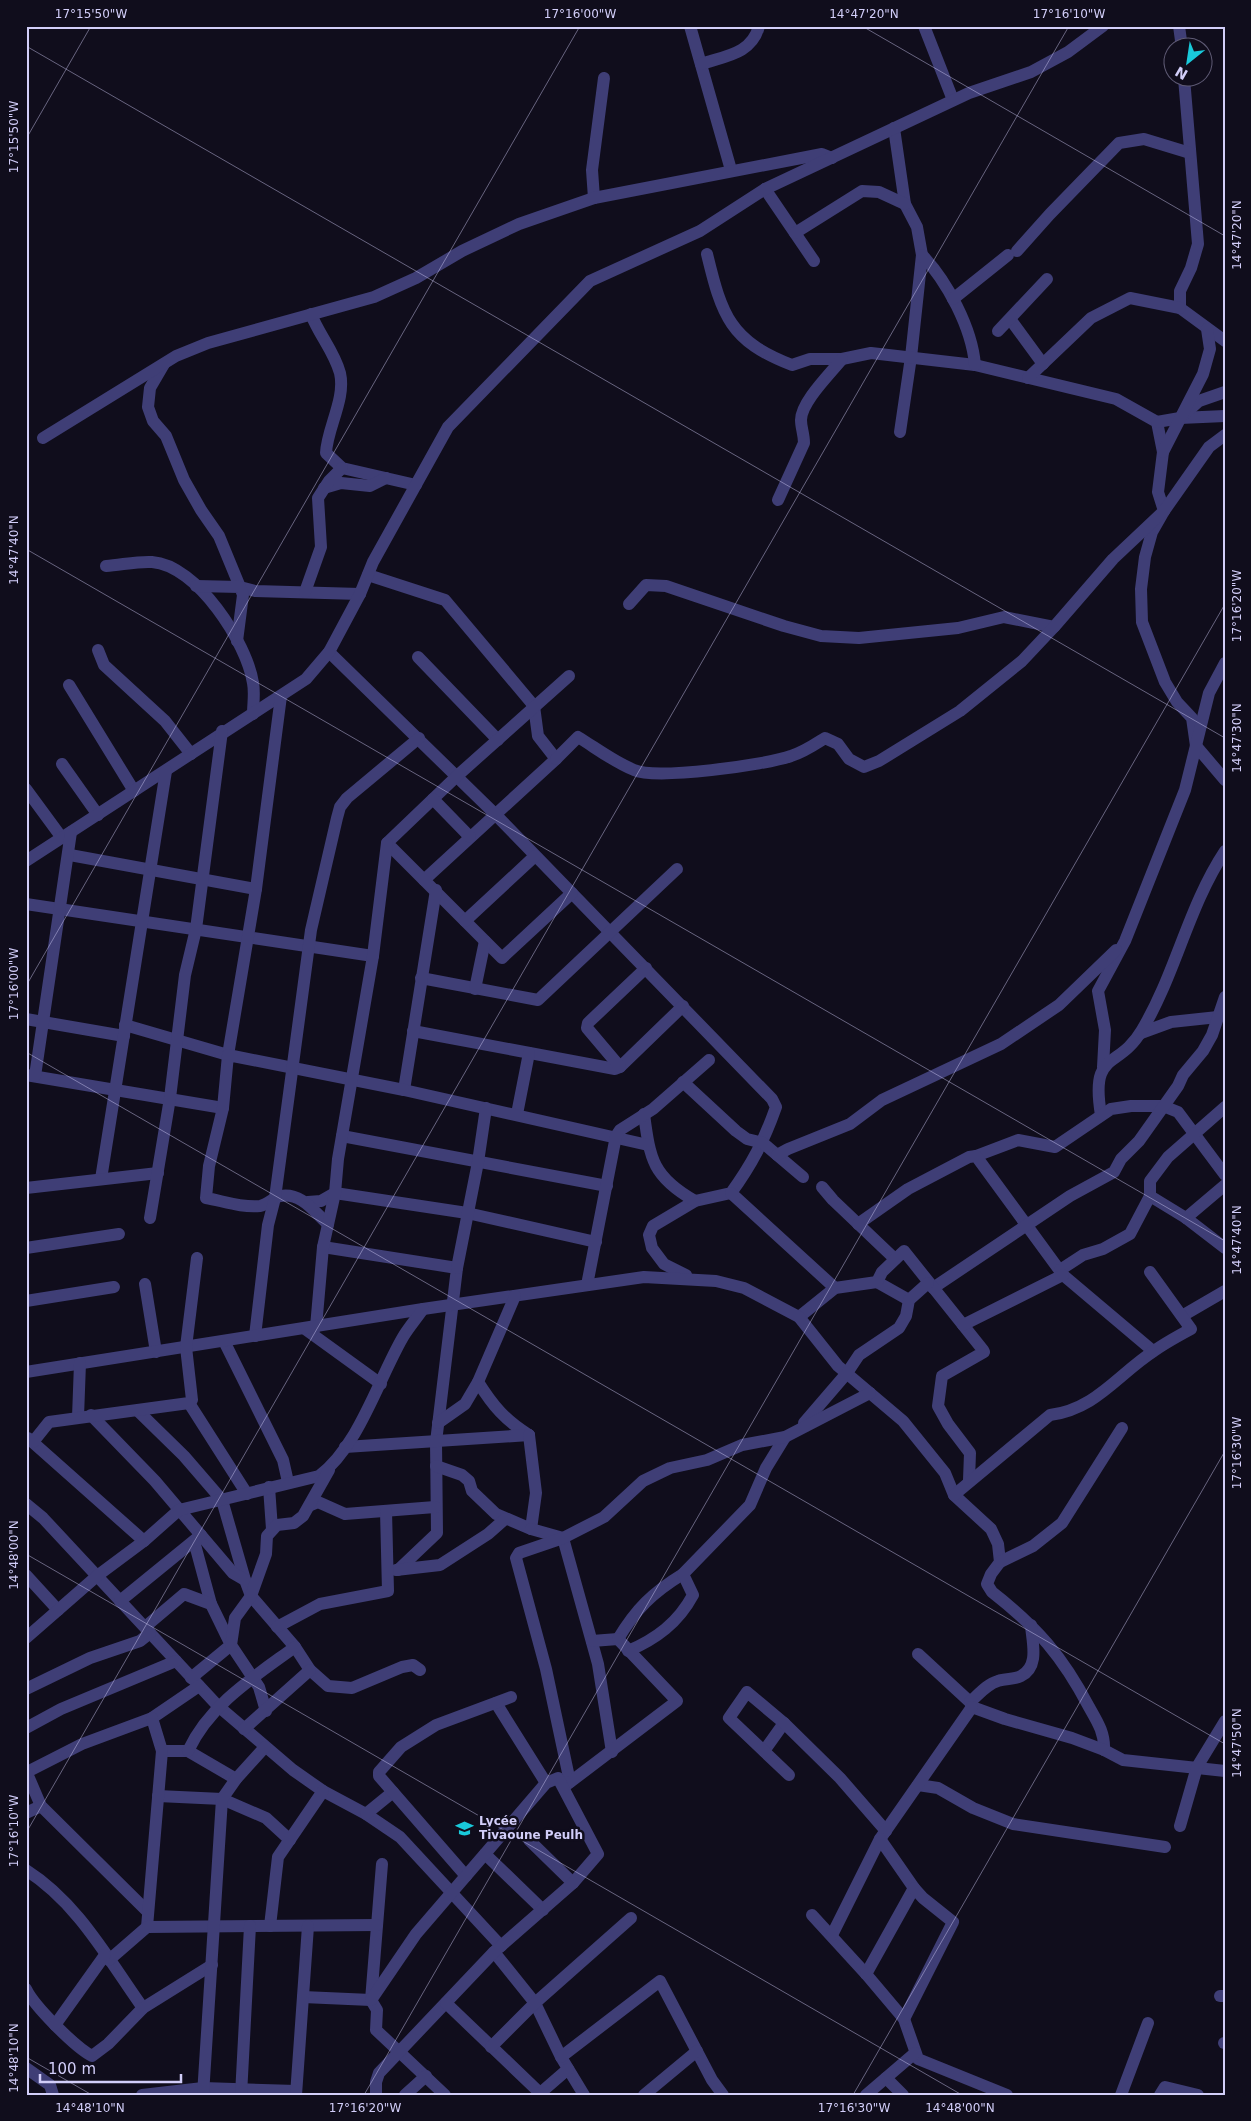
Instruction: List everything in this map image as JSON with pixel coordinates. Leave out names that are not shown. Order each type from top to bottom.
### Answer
[{"type":"street","points":[[690,26],[731,170]]},
{"type":"street","points":[[701,64],[746,50],[757,33],[759,26]]},
{"type":"street","points":[[924,26],[953,100]]},
{"type":"street","points":[[26,861],[166,771],[222,731],[306,679],[329,652],[368,575],[448,427],[590,281],[700,231],[765,189],[953,100],[1031,72],[1068,52],[1102,26]]},
{"type":"street","points":[[594,198],[592,170],[596,148],[596,121],[604,78]]},
{"type":"street","points":[[1180,308],[1180,292],[1191,268],[1198,244],[1185,88]]},
{"type":"street","points":[[894,128],[905,204],[917,227],[922,255],[911,357],[900,432]]},
{"type":"street","points":[[952,299],[1012,253],[1119,144],[1144,139],[1190,153]]},
{"type":"street","points":[[43,438],[176,356],[208,343],[374,297],[416,278],[462,251],[519,224],[594,198],[731,170],[822,154],[832,158]]},
{"type":"street","points":[[765,189],[814,261]]},
{"type":"street","points":[[795,233],[862,191],[880,192],[905,204]]},
{"type":"street","points":[[707,254],[716,290],[730,323],[741,336],[763,352],[792,365],[810,359],[842,359],[871,353],[911,357],[975,365],[1116,399],[1157,422],[1180,418],[1225,416]]},
{"type":"street","points":[[922,255],[938,271],[952,299],[974,348],[975,365]]},
{"type":"street","points":[[998,331],[1048,279]]},
{"type":"street","points":[[1028,378],[1091,318],[1130,298],[1180,308],[1225,341]]},
{"type":"street","points":[[311,314],[332,352],[340,376],[340,392],[329,430],[326,453],[342,468],[416,485]]},
{"type":"street","points":[[1010,319],[1043,364]]},
{"type":"street","points":[[1163,452],[1203,374],[1210,349],[1207,329]]},
{"type":"street","points":[[778,500],[804,443],[801,419],[810,398],[842,359]]},
{"type":"street","points":[[164,363],[150,388],[148,407],[154,421],[166,436],[197,502],[219,536],[240,587],[243,595],[238,641]]},
{"type":"street","points":[[1180,418],[1199,401],[1225,392]]},
{"type":"street","points":[[1157,422],[1163,452],[1158,492],[1164,511]]},
{"type":"street","points":[[1225,435],[1209,447],[1164,511],[1152,532],[1145,557],[1141,589],[1142,622],[1165,682],[1177,702],[1192,718],[1196,746],[1225,780]]},
{"type":"street","points":[[305,592],[320,547],[318,498],[324,488],[342,468]]},
{"type":"street","points":[[324,488],[341,483],[370,486],[386,478]]},
{"type":"street","points":[[424,880],[578,737],[634,771],[653,774],[752,766],[790,757],[825,738],[838,744],[849,760],[864,767],[879,761],[960,711],[1022,661],[1114,559],[1164,511]]},
{"type":"street","points":[[106,566],[153,562],[173,569],[196,586],[214,606],[238,641],[247,660],[254,685],[252,714]]},
{"type":"street","points":[[368,575],[445,600],[534,706],[538,736],[556,759]]},
{"type":"street","points":[[629,604],[646,585],[666,586],[784,626],[821,636],[859,638],[958,628],[1004,617],[1054,627]]},
{"type":"street","points":[[196,586],[240,587],[255,591],[360,594]]},
{"type":"street","points":[[98,650],[104,665],[165,721],[191,754]]},
{"type":"street","points":[[329,652],[420,738],[772,1099],[776,1107],[764,1143],[750,1168],[731,1194],[695,1201],[653,1226],[649,1235],[652,1248],[664,1264],[695,1279]]},
{"type":"street","points":[[418,657],[498,740]]},
{"type":"street","points":[[1101,1115],[1097,1090],[1103,1067],[1105,1030],[1098,991],[1125,942],[1185,790],[1209,693],[1225,663]]},
{"type":"street","points":[[311,1328],[335,1193],[338,1159],[350,1080],[373,956],[387,843],[457,776],[568,676]]},
{"type":"street","points":[[69,685],[134,791]]},
{"type":"street","points":[[281,696],[256,889],[228,1055],[224,1108],[209,1166],[206,1198],[248,1206],[262,1206],[275,1198],[290,1196],[308,1202],[321,1201],[335,1193],[468,1213],[596,1242]]},
{"type":"street","points":[[150,1218],[170,1098],[185,975],[196,929],[222,731]]},
{"type":"street","points":[[255,1336],[268,1225],[275,1198],[291,1067],[314,909],[340,807],[347,798],[420,738]]},
{"type":"street","points":[[62,764],[98,815]]},
{"type":"street","points":[[102,1180],[166,771]]},
{"type":"street","points":[[26,789],[66,835],[70,855],[43,1023],[31,1076],[224,1108]]},
{"type":"street","points":[[433,799],[470,837]]},
{"type":"street","points":[[387,843],[502,958],[572,893]]},
{"type":"street","points":[[1103,1067],[1121,1053],[1141,1033],[1158,1002],[1202,889],[1225,851]]},
{"type":"street","points":[[70,855],[256,889]]},
{"type":"street","points":[[465,920],[535,856]]},
{"type":"street","points":[[421,978],[538,1000],[677,870]]},
{"type":"street","points":[[404,1090],[436,890]]},
{"type":"street","points":[[26,904],[373,956]]},
{"type":"street","points":[[475,989],[485,941]]},
{"type":"street","points":[[777,1156],[788,1149],[850,1124],[882,1100],[1001,1044],[1059,1005],[1125,942]]},
{"type":"street","points":[[620,1067],[587,1028],[588,1023],[646,968]]},
{"type":"street","points":[[799,1428],[847,1373],[859,1354],[899,1328],[906,1316],[909,1300],[1026,1227],[1070,1196],[1114,1172],[1121,1159],[1139,1141],[1178,1086],[1183,1075],[1203,1051],[1212,1034],[1225,997]]},
{"type":"street","points":[[413,1031],[615,1069],[620,1067],[683,1006]]},
{"type":"street","points":[[1141,1033],[1171,1022],[1218,1017]]},
{"type":"street","points":[[26,1019],[43,1023],[125,1030],[228,1055],[517,1114],[648,1145]]},
{"type":"street","points":[[589,1064],[600,1042]]},
{"type":"street","points":[[517,1114],[529,1053]]},
{"type":"street","points":[[587,1285],[616,1136],[620,1130],[644,1114],[708,1060]]},
{"type":"street","points":[[683,1082],[736,1132],[747,1139],[764,1143],[804,1177]]},
{"type":"street","points":[[858,1224],[908,1189],[969,1157],[1018,1140],[1055,1147],[1112,1109],[1131,1106],[1163,1106],[1178,1112],[1225,1176]]},
{"type":"street","points":[[963,1325],[1062,1273],[1082,1255],[1103,1249],[1130,1234],[1150,1196],[1150,1181],[1168,1157],[1225,1107]]},
{"type":"street","points":[[392,1571],[437,1533],[435,1507],[438,1423],[454,1306],[457,1268],[478,1162],[486,1108]]},
{"type":"street","points":[[644,1114],[648,1145],[657,1170],[667,1183],[695,1201]]},
{"type":"street","points":[[342,1136],[607,1186]]},
{"type":"street","points":[[976,1156],[1026,1227],[1062,1273],[1153,1351]]},
{"type":"street","points":[[26,1188],[158,1173]]},
{"type":"street","points":[[1186,1218],[1225,1185]]},
{"type":"street","points":[[822,1187],[894,1259]]},
{"type":"street","points":[[731,1194],[835,1288]]},
{"type":"street","points":[[1150,1196],[1186,1218],[1225,1248]]},
{"type":"street","points":[[308,1202],[328,1224]]},
{"type":"street","points":[[26,1248],[119,1234]]},
{"type":"street","points":[[324,1247],[457,1268]]},
{"type":"street","points":[[877,1282],[882,1272],[904,1251],[984,1352],[942,1376],[938,1406],[948,1424],[970,1453],[969,1480]]},
{"type":"street","points":[[144,1541],[30,1439],[48,1422],[188,1404],[194,1395],[186,1347],[197,1258]]},
{"type":"street","points":[[954,1495],[969,1480],[1050,1415],[1067,1413],[1083,1406],[1153,1351],[1191,1329],[1150,1272]]},
{"type":"street","points":[[26,1372],[644,1276],[716,1281],[744,1288],[799,1317],[838,1366],[903,1421],[945,1473],[954,1495],[991,1529],[998,1544],[1000,1562]]},
{"type":"street","points":[[799,1317],[835,1288],[877,1282],[909,1300]]},
{"type":"street","points":[[145,1284],[156,1352]]},
{"type":"street","points":[[26,1301],[114,1287]]},
{"type":"street","points":[[1182,1316],[1225,1291]]},
{"type":"street","points":[[438,1423],[465,1404],[478,1382],[515,1296]]},
{"type":"street","points":[[148,1912],[41,1806],[27,1772],[82,1744],[152,1718],[195,1682],[231,1645],[235,1618],[251,1596],[266,1554],[267,1536],[277,1525],[294,1523],[303,1516],[311,1505],[331,1467],[345,1447],[381,1384],[404,1336],[423,1309]]},
{"type":"street","points":[[311,1328],[381,1384]]},
{"type":"street","points":[[224,1341],[283,1460],[288,1482]]},
{"type":"street","points":[[80,1363],[84,1416],[155,1481],[179,1510],[197,1538],[233,1574],[245,1580]]},
{"type":"street","points":[[478,1382],[492,1404],[508,1422],[529,1435]]},
{"type":"street","points":[[376,2095],[376,2082],[380,2073],[497,1949],[573,1884],[598,1854],[566,1785],[546,1669],[516,1558],[519,1553],[563,1538],[604,1517],[643,1481],[670,1468],[707,1460],[742,1445],[785,1437],[799,1428],[870,1393]]},
{"type":"street","points":[[188,1404],[247,1494]]},
{"type":"street","points":[[138,1411],[184,1456],[222,1500],[251,1596],[295,1647],[310,1670],[328,1686],[339,1688],[352,1688],[402,1667],[414,1665],[420,1670]]},
{"type":"street","points":[[1104,1750],[1102,1732],[1064,1662],[1031,1625],[992,1592],[987,1584],[991,1574],[1000,1562],[1033,1546],[1062,1523],[1122,1428]]},
{"type":"street","points":[[345,1447],[529,1435]]},
{"type":"street","points":[[529,1435],[536,1493],[531,1529]]},
{"type":"street","points":[[592,1641],[618,1639],[646,1600],[660,1588],[683,1574],[750,1505],[766,1468],[785,1437]]},
{"type":"street","points":[[436,1466],[462,1475],[482,1503],[505,1518],[531,1529],[563,1538]]},
{"type":"street","points":[[26,1638],[97,1576],[144,1541],[179,1510],[319,1476],[331,1467]]},
{"type":"street","points":[[269,1487],[272,1529]]},
{"type":"street","points":[[311,1505],[318,1502],[344,1514],[435,1507]]},
{"type":"street","points":[[26,1504],[97,1576],[218,1706],[244,1730],[323,1791],[366,1814],[400,1837],[451,1893],[497,1949],[535,2003],[560,2057],[584,2095]]},
{"type":"street","points":[[277,1627],[320,1604],[388,1591],[392,1571],[386,1511]]},
{"type":"street","points":[[392,1571],[440,1565],[488,1534],[505,1518]]},
{"type":"street","points":[[120,1601],[197,1538]]},
{"type":"street","points":[[197,1538],[211,1604],[231,1645],[259,1687],[266,1712]]},
{"type":"street","points":[[563,1538],[598,1664],[612,1752]]},
{"type":"street","points":[[628,1651],[665,1631],[687,1606],[693,1595],[683,1574]]},
{"type":"street","points":[[26,1575],[58,1610]]},
{"type":"street","points":[[26,1689],[90,1658],[140,1641],[147,1630],[184,1594],[211,1604]]},
{"type":"street","points":[[832,1935],[883,1835],[971,1704],[988,1686],[998,1680],[1023,1675],[1031,1666],[1034,1658],[1031,1625]]},
{"type":"street","points":[[566,1785],[677,1701],[618,1639]]},
{"type":"street","points":[[188,1752],[196,1734],[218,1706],[252,1678],[295,1647]]},
{"type":"street","points":[[918,1654],[971,1704],[1104,1750],[1123,1760],[1197,1766],[1225,1771]]},
{"type":"street","points":[[26,1728],[61,1709],[176,1661]]},
{"type":"street","points":[[244,1730],[310,1670]]},
{"type":"street","points":[[789,1775],[729,1718],[747,1692],[784,1723],[840,1778],[883,1835],[914,1888],[923,1898],[953,1922],[904,2019]]},
{"type":"street","points":[[466,1876],[379,1774],[401,1747],[436,1725],[511,1697]]},
{"type":"street","points":[[496,1703],[546,1783]]},
{"type":"street","points":[[147,1927],[162,1751],[152,1718]]},
{"type":"street","points":[[1180,1826],[1197,1766],[1225,1721]]},
{"type":"street","points":[[764,1751],[784,1723]]},
{"type":"street","points":[[203,2091],[222,1799],[236,1778],[265,1747]]},
{"type":"street","points":[[162,1751],[188,1752],[236,1778]]},
{"type":"street","points":[[371,2000],[416,1934],[546,1783],[558,1778],[566,1785]]},
{"type":"street","points":[[918,1785],[938,1788],[973,1808],[1013,1824],[1165,1847]]},
{"type":"street","points":[[270,1926],[276,1864],[323,1791]]},
{"type":"street","points":[[366,1814],[393,1792]]},
{"type":"street","points":[[158,1796],[222,1799],[266,1818],[290,1840]]},
{"type":"street","points":[[26,1813],[41,1806]]},
{"type":"street","points":[[529,1840],[573,1884]]},
{"type":"street","points":[[485,1854],[543,1910]]},
{"type":"street","points":[[382,1864],[371,2000],[377,2010],[376,2030],[445,2095]]},
{"type":"street","points":[[26,1870],[43,1881],[64,1900],[86,1925],[143,2008]]},
{"type":"street","points":[[866,1974],[914,1888]]},
{"type":"street","points":[[812,1916],[832,1935],[904,2019],[918,2059],[1007,2095]]},
{"type":"street","points":[[491,2047],[535,2003],[631,1918]]},
{"type":"street","points":[[56,2024],[107,1958],[147,1927],[377,1925]]},
{"type":"street","points":[[241,2092],[250,1926]]},
{"type":"street","points":[[142,2095],[203,2091],[296,2093],[308,1926]]},
{"type":"street","points":[[26,1990],[84,2052],[92,2056],[108,2044],[143,2008],[212,1964]]},
{"type":"street","points":[[560,2057],[660,1981],[723,2095]]},
{"type":"street","points":[[302,1997],[371,2000]]},
{"type":"street","points":[[446,2003],[539,2094],[568,2069]]},
{"type":"street","points":[[1121,2095],[1148,2022]]},
{"type":"street","points":[[644,2095],[697,2051]]},
{"type":"street","points":[[866,2095],[915,2053]]},
{"type":"street","points":[[26,2068],[50,2085],[54,2095]]},
{"type":"street","points":[[406,2095],[426,2076]]},
{"type":"street","points":[[886,2078],[903,2095]]},
{"type":"street","points":[[1160,2095],[1165,2087],[1198,2095]]},
{"type":"place","name":"Lycée Tivaoune Peulh","points":[[465,1828]]}]
